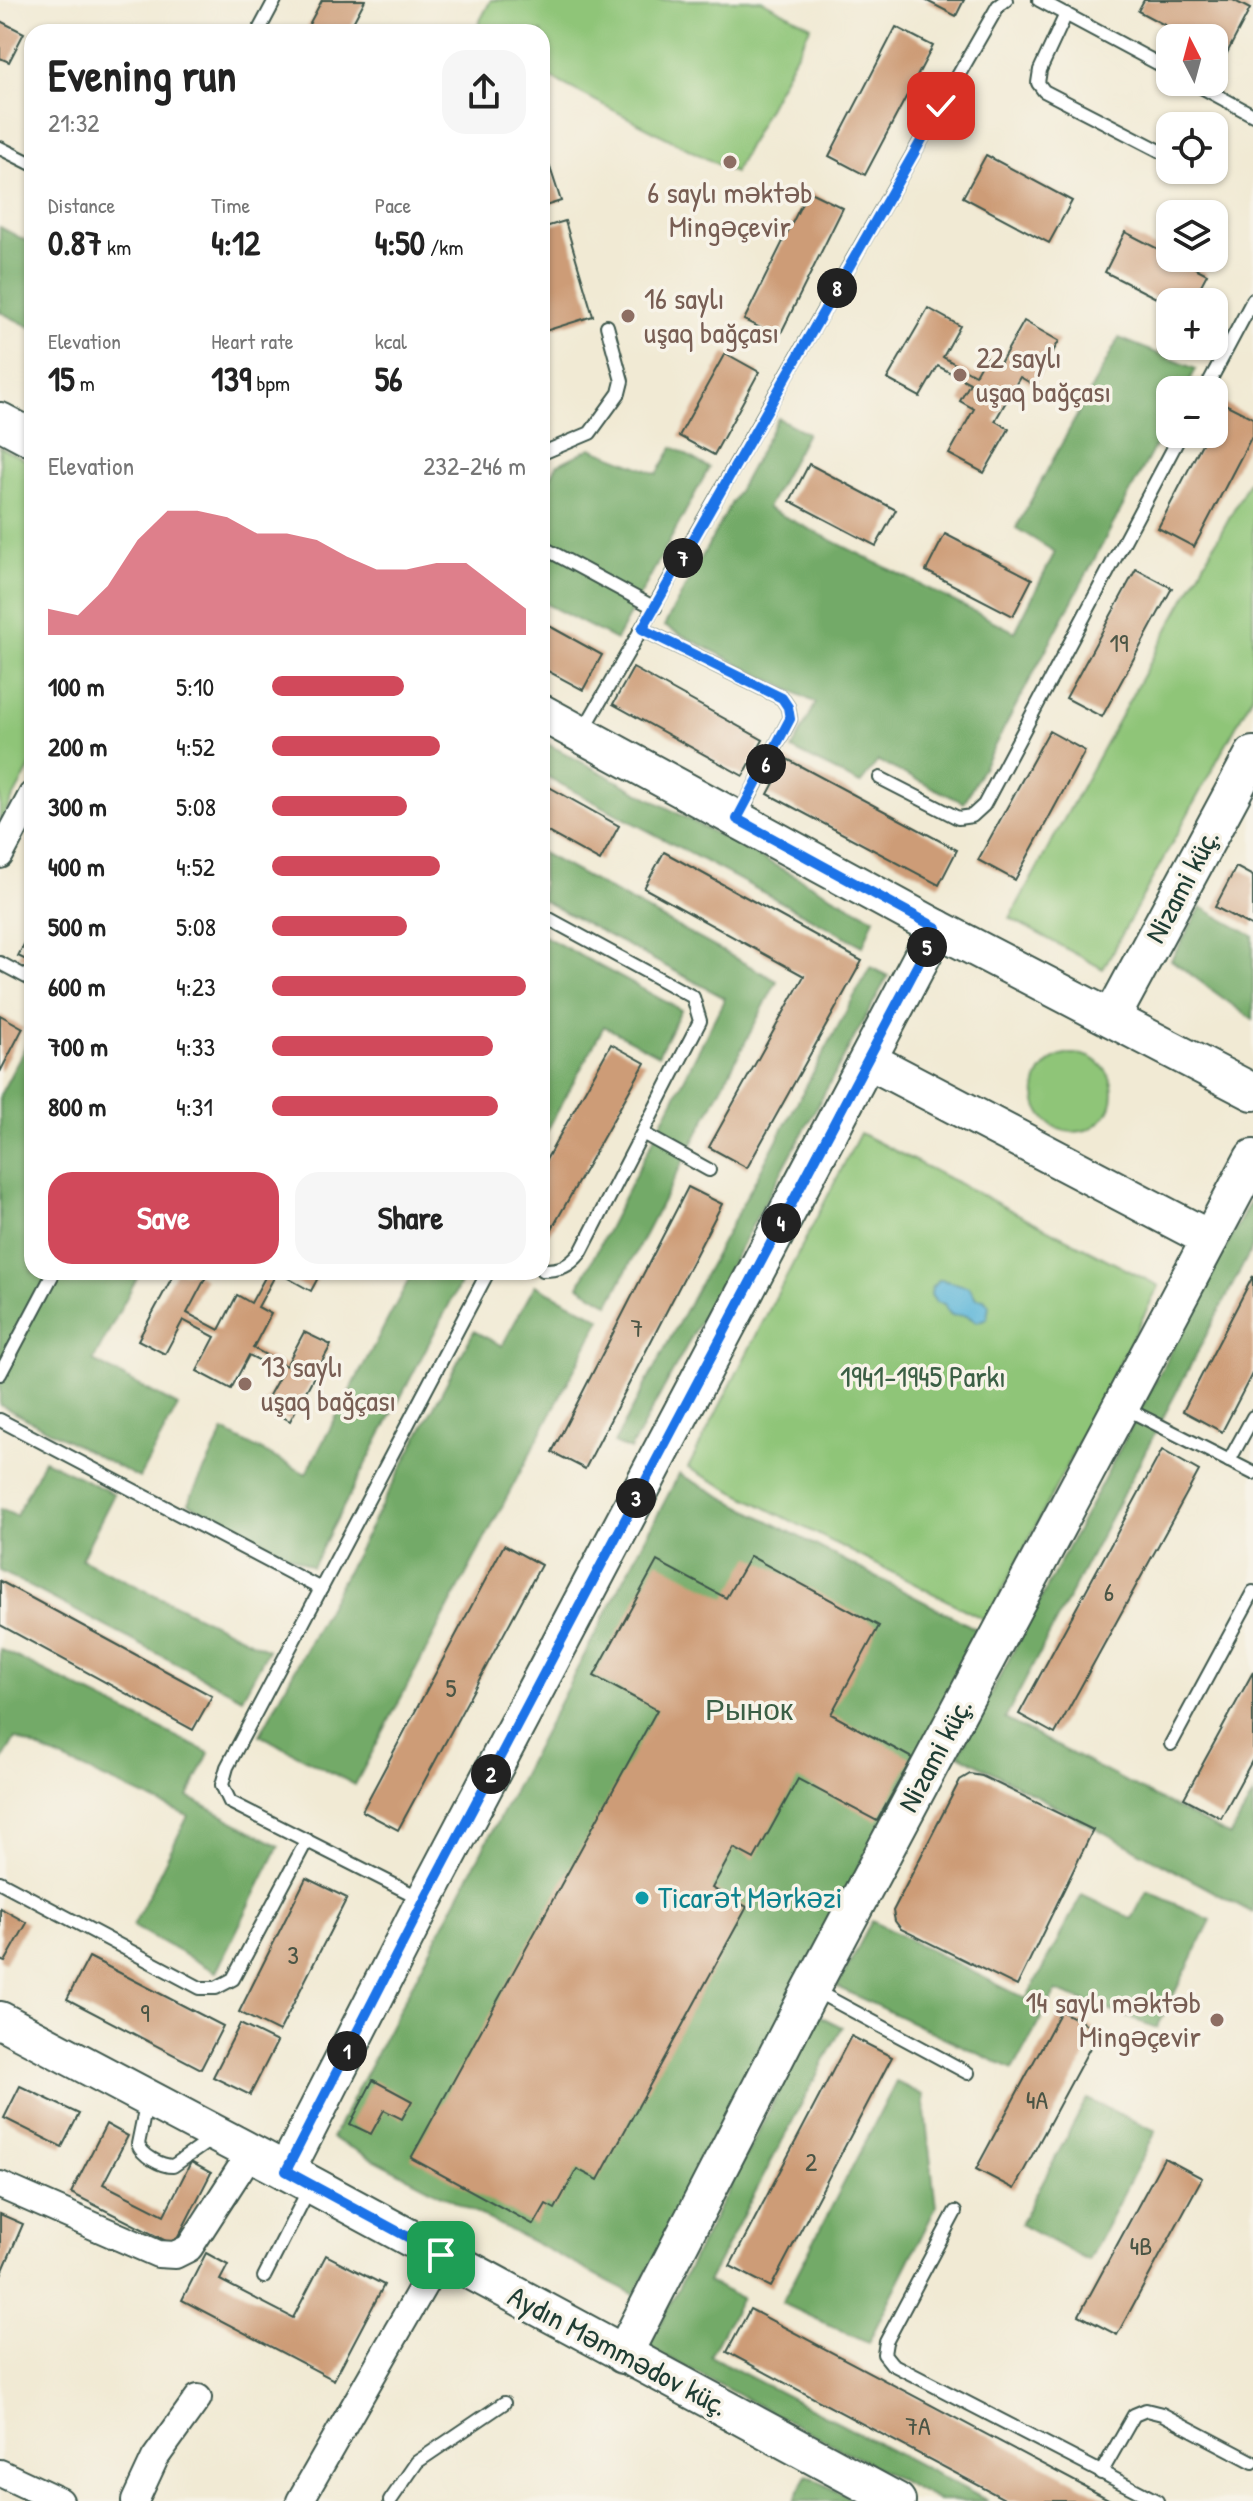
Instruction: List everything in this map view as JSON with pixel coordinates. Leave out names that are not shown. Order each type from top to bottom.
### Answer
[{"type":"street","points":[[0,421],[24,434]]},
{"type":"street","points":[[550,717],[937,928],[1253,1092]]},
{"type":"street","name":"Nizami küç.","points":[[1112,1017],[1253,755]]},
{"type":"street","points":[[0,855],[24,810]]},
{"type":"street","points":[[299,2178],[424,1901],[937,928]]},
{"type":"street","points":[[868,1060],[1210,1239]]},
{"type":"street","name":"Nizami küç.","points":[[623,2355],[811,1989],[1253,1158]]},
{"type":"street","name":"Aydın Məmmədov küç.","points":[[0,2020],[218,2134],[897,2501]]},
{"type":"street","points":[[0,2185],[158,2254],[175,2255],[189,2248],[251,2152]]},
{"type":"street","points":[[307,2499],[441,2255]]},
{"type":"street","points":[[135,2501],[155,2458],[198,2398]]},
{"type":"street","points":[[0,2473],[60,2501]]},
{"type":"lane","points":[[262,24],[275,0]]},
{"type":"lane","points":[[582,734],[998,6],[1006,0]]},
{"type":"lane","points":[[1039,0],[1156,62]]},
{"type":"lane","points":[[1066,14],[1040,70],[1038,83],[1044,91],[1156,149]]},
{"type":"lane","points":[[1218,96],[1253,115]]},
{"type":"lane","points":[[0,148],[24,160]]},
{"type":"lane","points":[[1212,376],[1253,300]]},
{"type":"lane","points":[[550,451],[590,433],[619,393],[622,381],[607,326]]},
{"type":"lane","points":[[880,778],[958,818],[972,816],[984,805],[1174,448]]},
{"type":"lane","points":[[550,551],[655,608]]},
{"type":"lane","points":[[642,629],[782,698],[788,707],[790,719],[737,819]]},
{"type":"lane","points":[[550,919],[693,997],[700,1021],[581,1252],[571,1264],[559,1270],[550,1270]]},
{"type":"lane","points":[[0,963],[24,976]]},
{"type":"lane","points":[[644,1134],[709,1170]]},
{"type":"lane","points":[[0,1374],[50,1280]]},
{"type":"lane","points":[[424,1901],[230,1802],[222,1785],[227,1767],[484,1280]]},
{"type":"lane","points":[[1120,1406],[1253,1473]]},
{"type":"lane","points":[[1229,1461],[1253,1417]]},
{"type":"lane","points":[[0,1420],[321,1589]]},
{"type":"lane","points":[[1171,1744],[1253,1592]]},
{"type":"lane","points":[[0,1882],[200,1988],[216,1988],[233,1979],[307,1840]]},
{"type":"lane","points":[[811,1989],[968,2073]]},
{"type":"lane","points":[[148,2097],[138,2144],[145,2154],[166,2166],[179,2163],[218,2134]]},
{"type":"lane","points":[[264,2277],[299,2178]]},
{"type":"lane","points":[[955,2212],[886,2342],[884,2354],[892,2364],[1101,2473],[1136,2496],[1157,2501]]},
{"type":"lane","points":[[390,2501],[417,2462],[504,2403]]},
{"type":"lane","points":[[1101,2473],[1134,2415],[1146,2410],[1162,2414],[1253,2462]]},
{"type":"green space","points":[[491,0],[761,0],[811,26],[734,173],[550,77],[550,24],[478,24]]},
{"type":"green space","points":[[0,227],[24,240],[24,324],[0,312]]},
{"type":"green space","points":[[1119,338],[1156,353],[1156,360],[1174,360],[1196,369],[1192,376],[1156,376],[1156,444],[964,803],[878,761],[860,784],[792,749],[816,703],[664,626],[778,418],[807,433],[767,508],[1015,632],[1055,552],[1016,528]]},
{"type":"green space","points":[[0,447],[24,459],[24,778],[0,822]]},
{"type":"green space","points":[[673,447],[709,468],[616,640],[550,606],[550,479],[557,465],[591,448],[657,474]]},
{"type":"green space","points":[[1253,474],[1253,695],[1103,969],[1010,918]]},
{"type":"green space","points":[[550,745],[874,918],[863,946],[550,778]]},
{"type":"green space","points":[[550,857],[777,981],[609,1304],[579,1286],[725,998],[550,904]]},
{"type":"green space","points":[[1201,907],[1253,936],[1253,1020],[1171,960]]},
{"type":"green space","points":[[550,939],[681,1010],[658,1055],[604,1026],[550,1125]]},
{"type":"green space","points":[[870,967],[888,976],[630,1450],[614,1443]]},
{"type":"green space","points":[[24,1049],[24,1280],[136,1280],[93,1361],[178,1406],[139,1478],[0,1405],[0,1095]]},
{"type":"green space","points":[[1066,1054],[1082,1054],[1096,1060],[1107,1071],[1113,1093],[1107,1115],[1096,1126],[1082,1132],[1066,1132],[1052,1126],[1041,1115],[1035,1101],[1035,1085],[1041,1071],[1052,1060]]},
{"type":"green space","name":"1941-1945 Parkı","points":[[860,1133],[1159,1286],[987,1621],[688,1468]]},
{"type":"green space","points":[[1253,1196],[1253,1246],[1005,1719],[1230,1836],[1253,1795],[1253,1913],[959,1754]]},
{"type":"green space","points":[[409,1280],[462,1280],[312,1567],[188,1503],[224,1431],[306,1474]]},
{"type":"green space","points":[[535,1285],[601,1319],[355,1785],[260,1735],[474,1331],[502,1346]]},
{"type":"green space","points":[[44,1460],[114,1494],[81,1559],[268,1650],[242,1698],[0,1571],[0,1509],[16,1516]]},
{"type":"green space","name":"Рынок","points":[[679,1474],[982,1632],[635,2295],[332,2138]]},
{"type":"green space","points":[[0,1649],[209,1753],[188,1797],[279,1846],[216,1972],[133,1926],[188,1816],[15,1738],[0,1765]]},
{"type":"green space","points":[[1147,1891],[1211,1920],[1157,2028],[1056,1991],[1013,2070],[837,1987],[872,1921],[1026,1999],[1082,1895],[1132,1919]]},
{"type":"green space","points":[[818,2015],[842,2027],[708,2282],[741,2298],[710,2356],[988,2501],[939,2501],[648,2347]]},
{"type":"green space","points":[[896,2082],[923,2095],[936,2207],[868,2343],[782,2303]]},
{"type":"green space","points":[[1087,2099],[1156,2131],[1088,2261],[1020,2224]]},
{"type":"green space","points":[[807,2475],[855,2501],[794,2501]]},
{"type":"water","points":[[940,1280],[969,1287],[976,1298],[984,1299],[989,1305],[987,1318],[977,1322],[967,1316],[949,1313],[944,1304],[936,1302],[931,1295],[932,1287]]},
{"type":"building","points":[[322,0],[365,0],[352,24],[309,24]]},
{"type":"building","points":[[925,0],[964,0],[956,16]]},
{"type":"building","points":[[1144,0],[1233,0],[1250,9],[1228,51],[1228,24],[1163,24],[1138,11]]},
{"type":"building","points":[[0,21],[24,33],[9,62],[0,58]]},
{"type":"building","points":[[896,27],[933,46],[865,175],[829,156]]},
{"type":"building","points":[[986,155],[1072,201],[1049,243],[963,197]]},
{"type":"building","points":[[550,167],[561,201],[550,204]]},
{"type":"building","points":[[808,191],[843,208],[779,337],[744,320]]},
{"type":"building","points":[[565,221],[593,316],[550,329],[550,226]]},
{"type":"building","points":[[1125,232],[1156,248],[1156,272],[1207,274],[1200,288],[1156,288],[1156,298],[1105,272]]},
{"type":"building","points":[[928,308],[960,326],[943,357],[975,375],[985,357],[999,365],[1024,321],[1059,341],[1034,385],[1020,377],[995,421],[1009,429],[984,473],[949,454],[974,409],[960,401],[970,383],[938,366],[920,397],[887,379]]},
{"type":"building","points":[[725,353],[759,372],[714,455],[679,436]]},
{"type":"building","points":[[1228,406],[1253,418],[1253,434],[1194,547],[1158,528],[1200,448],[1228,448]]},
{"type":"building","points":[[809,464],[896,510],[876,546],[790,501]]},
{"type":"building","points":[[945,534],[1032,579],[1013,616],[926,571]]},
{"type":"building","points":[[1136,569],[1172,588],[1102,717],[1066,698]]},
{"type":"building","points":[[550,626],[602,655],[583,690],[550,672]]},
{"type":"building","points":[[633,668],[763,740],[743,776],[613,704]]},
{"type":"building","points":[[1049,731],[1085,751],[1015,880],[978,860]]},
{"type":"building","points":[[787,759],[957,850],[939,885],[768,794]]},
{"type":"building","points":[[550,787],[619,826],[600,861],[550,833]]},
{"type":"building","points":[[664,852],[862,961],[747,1168],[709,1147],[804,976],[644,888]]},
{"type":"building","points":[[1236,867],[1253,876],[1253,927],[1215,907]]},
{"type":"building","points":[[24,944],[24,959],[18,956]]},
{"type":"building","points":[[0,1015],[23,1028],[0,1072]]},
{"type":"building","points":[[611,1044],[645,1063],[550,1232],[550,1153]]},
{"type":"building","points":[[688,1187],[722,1204],[585,1469],[552,1452]]},
{"type":"building","points":[[1253,1276],[1253,1372],[1222,1432],[1183,1411]]},
{"type":"building","points":[[171,1280],[204,1280],[187,1313],[219,1330],[237,1295],[251,1303],[264,1280],[273,1280],[258,1307],[271,1314],[253,1348],[286,1366],[304,1332],[331,1345],[290,1421],[263,1406],[282,1372],[249,1355],[231,1389],[197,1371],[215,1337],[183,1320],[165,1354],[138,1340]]},
{"type":"building","points":[[291,1280],[317,1280],[311,1291]]},
{"type":"building","points":[[1162,1450],[1199,1471],[1055,1734],[1019,1714]]},
{"type":"building","points":[[504,1545],[541,1565],[398,1830],[362,1811]]},
{"type":"building","name":"Ticarət Mərkəzi","points":[[750,1556],[879,1626],[831,1714],[912,1758],[877,1821],[798,1779],[754,1859],[734,1848],[712,1888],[747,1907],[598,2180],[577,2169],[555,2209],[546,2204],[534,2225],[411,2158],[657,1710],[594,1676],[657,1561],[726,1598]]},
{"type":"building","points":[[0,1581],[212,1696],[193,1730],[0,1625]]},
{"type":"building","points":[[1253,1672],[1253,1759],[1221,1818],[1184,1798]]},
{"type":"building","points":[[970,1774],[982,1776],[1093,1830],[1017,1986],[901,1929],[895,1921],[893,1911],[960,1780]]},
{"type":"building","points":[[306,1878],[347,1898],[279,2032],[239,2012]]},
{"type":"building","points":[[0,1908],[27,1923],[5,1962],[0,1960]]},
{"type":"building","points":[[89,1957],[223,2026],[201,2069],[67,1999]]},
{"type":"building","points":[[1061,2011],[1099,2031],[1014,2189],[976,2169]]},
{"type":"building","points":[[240,2024],[277,2042],[250,2095],[213,2077]]},
{"type":"building","points":[[851,2036],[892,2057],[771,2287],[730,2266]]},
{"type":"building","points":[[373,2080],[412,2101],[402,2119],[384,2110],[371,2134],[350,2124]]},
{"type":"building","points":[[20,2086],[79,2114],[62,2147],[4,2118]]},
{"type":"building","points":[[106,2124],[128,2136],[103,2184],[164,2215],[191,2162],[211,2173],[174,2245],[71,2193]]},
{"type":"building","points":[[1164,2158],[1202,2178],[1117,2335],[1079,2315]]},
{"type":"building","points":[[0,2214],[23,2224],[0,2277]]},
{"type":"building","points":[[206,2253],[228,2265],[220,2280],[293,2318],[326,2255],[384,2285],[334,2380],[182,2300]]},
{"type":"building","points":[[750,2309],[1112,2501],[1008,2501],[727,2352]]},
{"type":"place","name":"6 saylı məktəb Mingəçevir","points":[[730,162]]},
{"type":"place","name":"16 saylı uşaq bağçası","points":[[628,316]]},
{"type":"place","name":"22 saylı uşaq bağçası","points":[[960,375]]},
{"type":"place","name":"13 saylı uşaq bağçası","points":[[245,1384]]},
{"type":"place","name":"Ticarət Mərkəzi","points":[[642,1898]]},
{"type":"place","name":"14 saylı məktəb Mingəçevir","points":[[1217,2020]]},
{"type":"route","points":[[441,2255],[286,2171],[424,1901],[937,928],[737,819],[790,719],[788,707],[782,698],[642,629],[941,106]]}]
